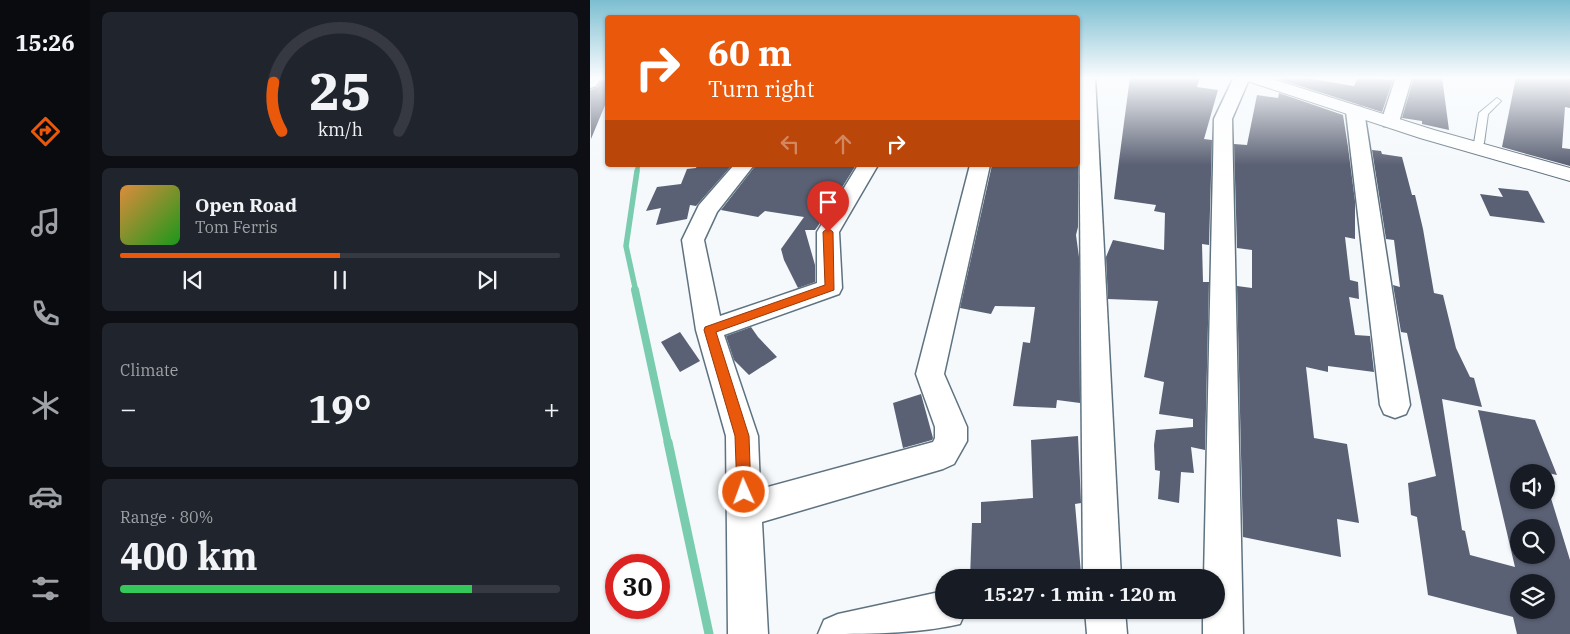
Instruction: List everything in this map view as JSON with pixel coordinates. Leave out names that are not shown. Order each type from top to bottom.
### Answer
[{"type":"street","points":[[1088,107],[1100,569]]},
{"type":"street","points":[[1223,634],[1223,119],[1229,107]]},
{"type":"street","points":[[1341,107],[1570,175]]},
{"type":"street","points":[[1390,122],[1393,107]]},
{"type":"street","points":[[1355,111],[1395,406]]},
{"type":"street","points":[[742,167],[707,210],[693,240],[709,330],[742,436],[748,634]]},
{"type":"street","points":[[709,330],[830,288],[828,232],[867,167]]},
{"type":"street","points":[[744,510],[943,454],[951,441],[951,427],[930,374],[980,167]]},
{"type":"street","points":[[838,634],[935,612]]},
{"type":"street","points":[[1105,619],[1107,634]]},
{"type":"lane","points":[[1475,148],[1479,143],[1484,112],[1491,107]]},
{"type":"building","points":[[590,107],[604,107],[591,139]]},
{"type":"building","points":[[1126,107],[1213,107],[1204,139],[1212,140],[1209,245],[1202,244],[1203,282],[1209,282],[1205,450],[1191,447],[1194,473],[1181,472],[1179,503],[1158,499],[1160,471],[1155,470],[1154,445],[1156,430],[1193,427],[1193,419],[1159,414],[1164,382],[1144,377],[1158,301],[1108,299],[1106,257],[1113,240],[1164,250],[1165,213],[1154,211],[1156,205],[1114,199]]},
{"type":"building","points":[[1255,107],[1319,107],[1343,115],[1355,201],[1355,239],[1345,237],[1350,280],[1358,282],[1359,299],[1349,297],[1355,335],[1370,336],[1374,372],[1328,366],[1328,372],[1306,367],[1314,438],[1347,444],[1359,523],[1337,519],[1341,557],[1243,537],[1237,286],[1252,288],[1252,250],[1237,248],[1234,144],[1247,145]]},
{"type":"building","points":[[1365,107],[1384,107],[1382,112]]},
{"type":"building","points":[[1405,107],[1446,107],[1449,130],[1422,124],[1422,121],[1402,118]]},
{"type":"building","points":[[1510,107],[1570,107],[1565,107],[1562,148],[1570,149],[1570,166],[1502,147]]},
{"type":"building","points":[[1372,150],[1381,151],[1382,154],[1402,157],[1412,195],[1415,195],[1423,229],[1434,293],[1443,295],[1456,348],[1470,377],[1474,378],[1482,407],[1442,399],[1462,530],[1465,531],[1470,555],[1515,567],[1514,564],[1555,564],[1555,519],[1510,519],[1510,546],[1478,410],[1535,420],[1553,464],[1510,464],[1510,509],[1554,509],[1570,560],[1570,634],[1517,634],[1513,619],[1555,619],[1555,574],[1510,574],[1510,616],[1428,595],[1417,517],[1411,515],[1408,483],[1436,476],[1407,333],[1401,332],[1393,285],[1400,287],[1394,240],[1386,239]]},
{"type":"building","points":[[730,167],[696,206],[690,205],[687,219],[656,225],[661,208],[646,211],[657,187],[681,184],[687,169]]},
{"type":"building","points":[[754,167],[855,167],[815,230],[805,230],[815,265],[815,282],[798,288],[784,260],[781,249],[804,217],[765,211],[758,217],[721,210]]},
{"type":"building","points":[[992,167],[1078,167],[1078,227],[1076,235],[1079,257],[1080,403],[1057,400],[1056,408],[1013,406],[1023,342],[1030,343],[1035,307],[995,306],[991,314],[960,308]]},
{"type":"building","points":[[1498,188],[1528,191],[1545,223],[1490,216],[1480,194],[1503,197]]},
{"type":"building","points":[[751,327],[777,357],[749,375],[734,360],[726,336]]},
{"type":"building","points":[[680,332],[700,361],[680,372],[661,342]]},
{"type":"building","points":[[921,394],[933,438],[932,440],[903,448],[893,403]]},
{"type":"building","points":[[1078,436],[1081,503],[1075,504],[1081,569],[970,569],[972,523],[981,523],[981,502],[1033,498],[1031,440]]},
{"type":"waterway","points":[[637,172],[638,167]]},
{"type":"waterway","points":[[636,292],[626,246],[637,171]]},
{"type":"waterway","points":[[635,290],[668,443]]},
{"type":"waterway","points":[[668,442],[709,634]]},
{"type":"route","points":[[744,492],[742,436],[709,330],[830,288],[828,232]]}]
